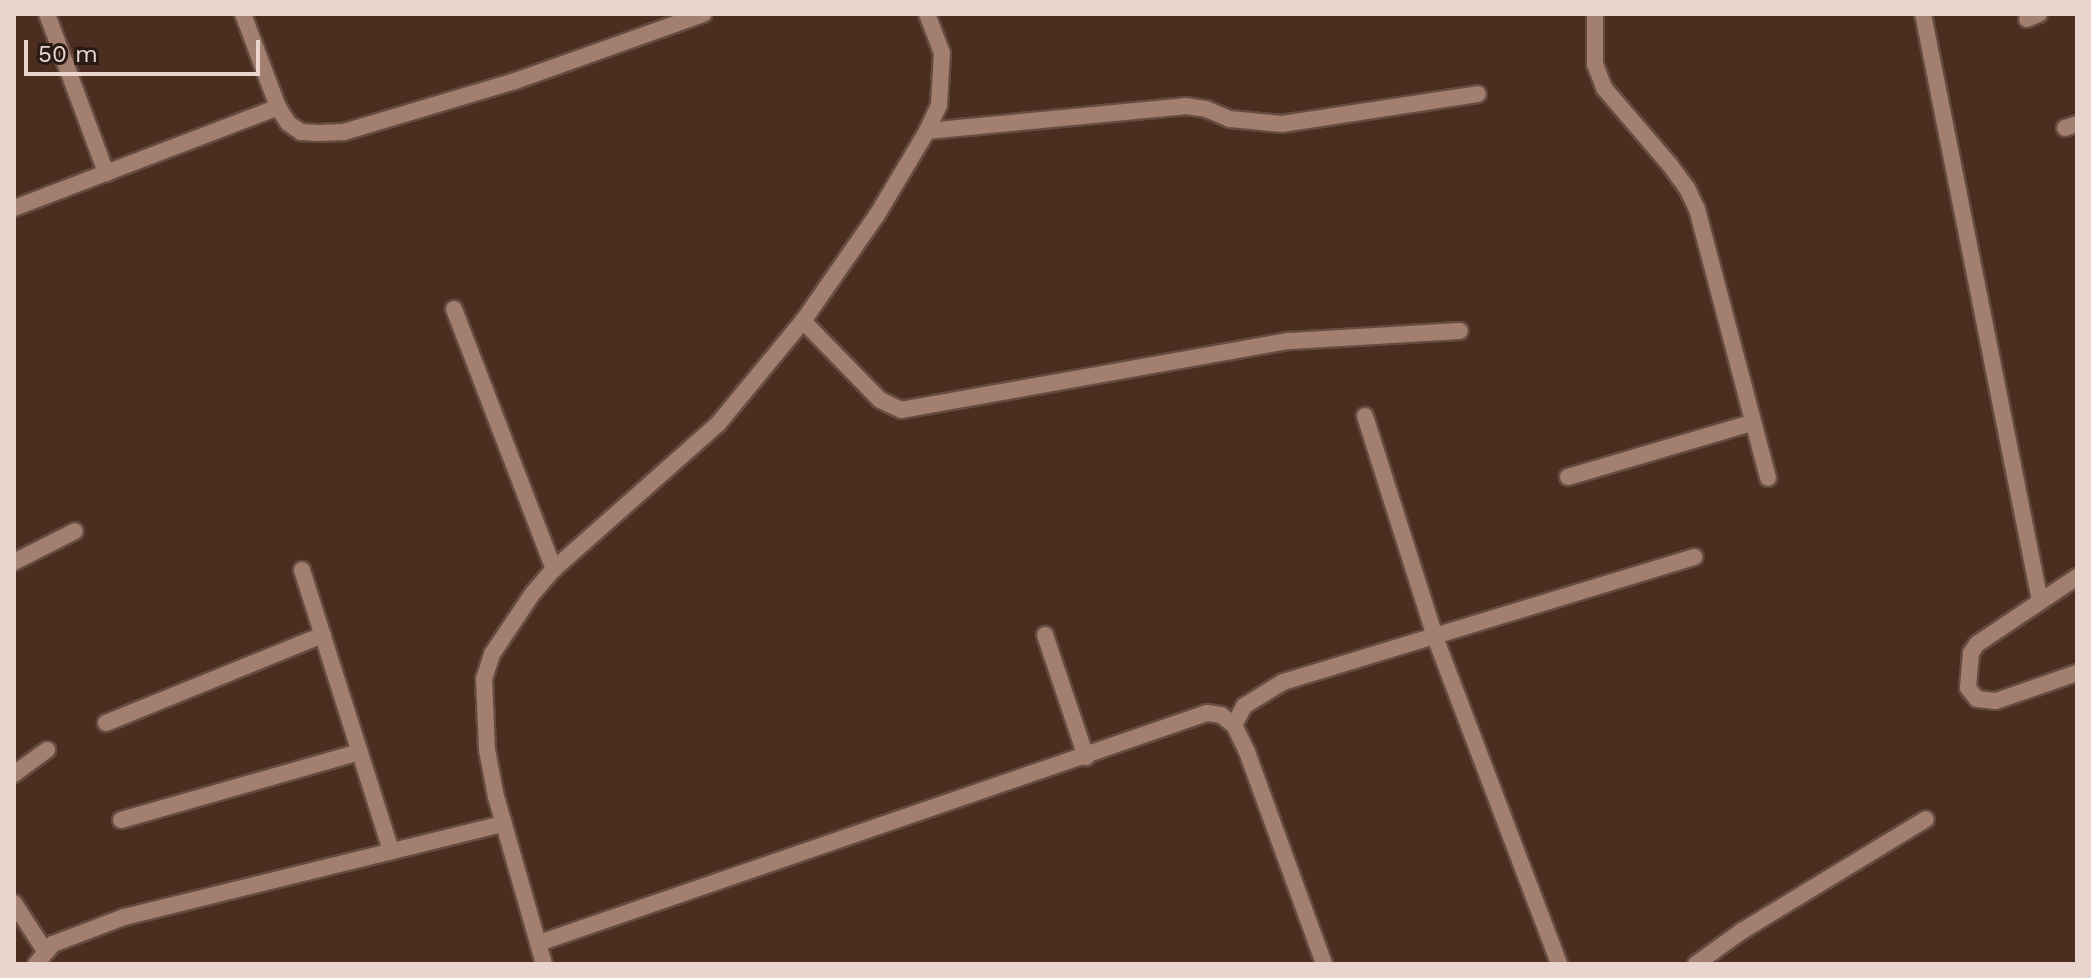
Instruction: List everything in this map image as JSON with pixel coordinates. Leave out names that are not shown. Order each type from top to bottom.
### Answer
[{"type":"street","points":[[47,14],[106,173]]},
{"type":"street","points":[[243,14],[278,107],[288,123],[301,132],[344,132],[515,81],[703,14]]},
{"type":"street","points":[[544,964],[504,824],[487,750],[484,679],[492,654],[513,620],[554,569],[718,424],[803,321],[877,215],[939,105],[943,81],[942,53],[927,14]]},
{"type":"street","points":[[1595,14],[1595,64],[1604,88],[1670,165],[1697,209],[1768,478]]},
{"type":"street","points":[[1923,14],[2040,601]]},
{"type":"street","points":[[927,131],[1185,106],[1206,109],[1230,119],[1282,124],[1478,94]]},
{"type":"street","points":[[14,208],[278,107]]},
{"type":"street","points":[[454,309],[554,569]]},
{"type":"street","points":[[803,321],[880,400],[901,410],[1290,341],[1460,331]]},
{"type":"street","points":[[1365,416],[1435,637],[1559,964]]},
{"type":"street","points":[[1568,477],[1752,423]]},
{"type":"street","points":[[14,562],[75,531]]},
{"type":"street","points":[[1234,725],[1244,706],[1283,682],[1694,557]]},
{"type":"street","points":[[302,570],[391,851]]},
{"type":"street","points":[[2077,577],[1977,644],[1969,664],[1971,695],[1985,702],[1996,701],[2077,673]]},
{"type":"street","points":[[106,723],[323,635]]},
{"type":"street","points":[[1045,635],[1086,757]]},
{"type":"street","points":[[539,943],[1207,713],[1221,715],[1234,725],[1247,752],[1324,964]]},
{"type":"street","points":[[14,774],[47,750]]},
{"type":"street","points":[[121,820],[360,752]]},
{"type":"street","points":[[1696,964],[1742,931],[1926,819]]},
{"type":"street","points":[[14,903],[41,958],[78,932],[124,917],[504,824]]}]
